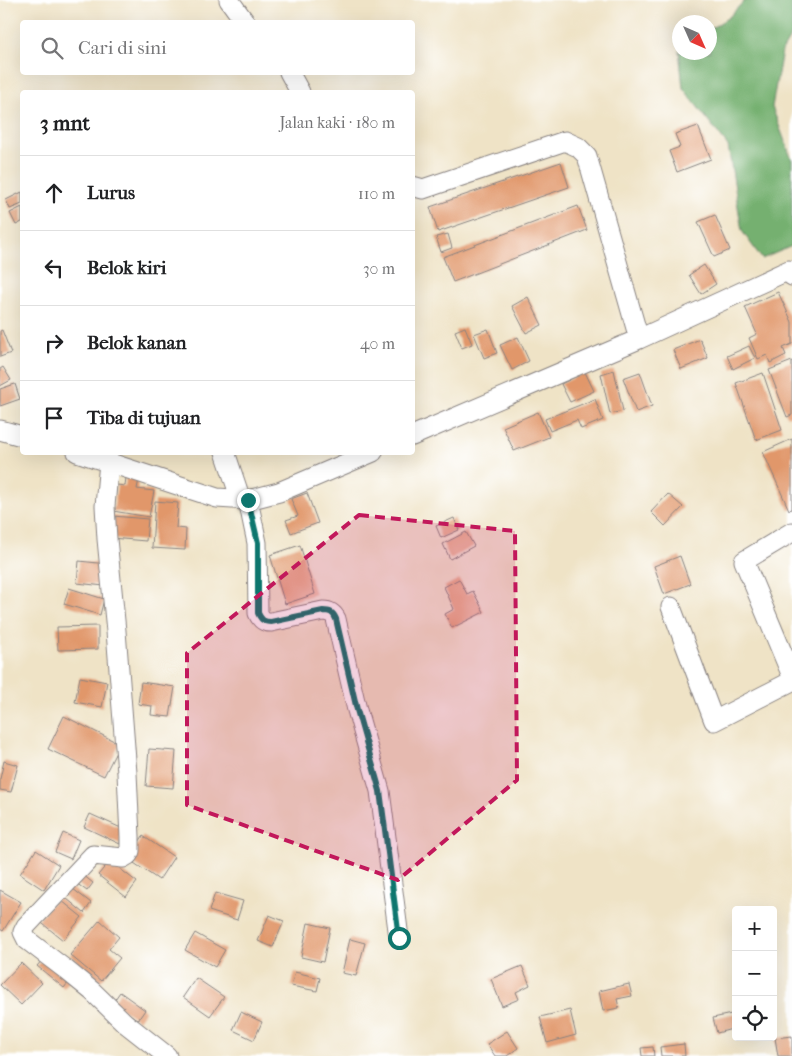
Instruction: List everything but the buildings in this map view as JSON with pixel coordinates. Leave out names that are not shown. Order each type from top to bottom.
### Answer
[{"type":"street","points":[[229,0],[244,20]]},
{"type":"street","points":[[291,75],[299,90]]},
{"type":"street","points":[[415,187],[423,189],[565,141],[578,147],[588,156],[639,339]]},
{"type":"street","points":[[415,435],[639,339],[789,270],[792,276]]},
{"type":"street","points":[[0,430],[20,435]]},
{"type":"street","points":[[87,455],[218,498],[244,500],[280,492],[366,455]]},
{"type":"street","points":[[225,455],[244,500],[258,543],[258,613],[260,618],[265,622],[271,622],[329,611],[334,614],[336,619],[357,710],[380,791],[399,938]]},
{"type":"street","points":[[109,462],[105,506],[106,539],[116,631],[130,851],[128,856],[123,858],[93,855],[26,926],[23,932],[26,940],[65,968],[125,1023],[167,1056]]},
{"type":"street","points":[[792,532],[744,561],[792,676]]},
{"type":"street","points":[[671,607],[714,721],[792,681]]},
{"type":"highlighted area","points":[[359,515],[515,531],[517,780],[398,880],[187,805],[187,653]]},
{"type":"green space","points":[[745,0],[792,0],[792,34],[782,51],[772,107],[792,160],[792,246],[762,259],[742,231],[728,146],[683,88],[680,60],[717,60],[717,25],[729,17]]},
{"type":"route","points":[[248,500],[258,543],[258,613],[260,618],[265,622],[271,622],[329,611],[334,614],[336,619],[357,710],[380,791],[399,938]]}]
